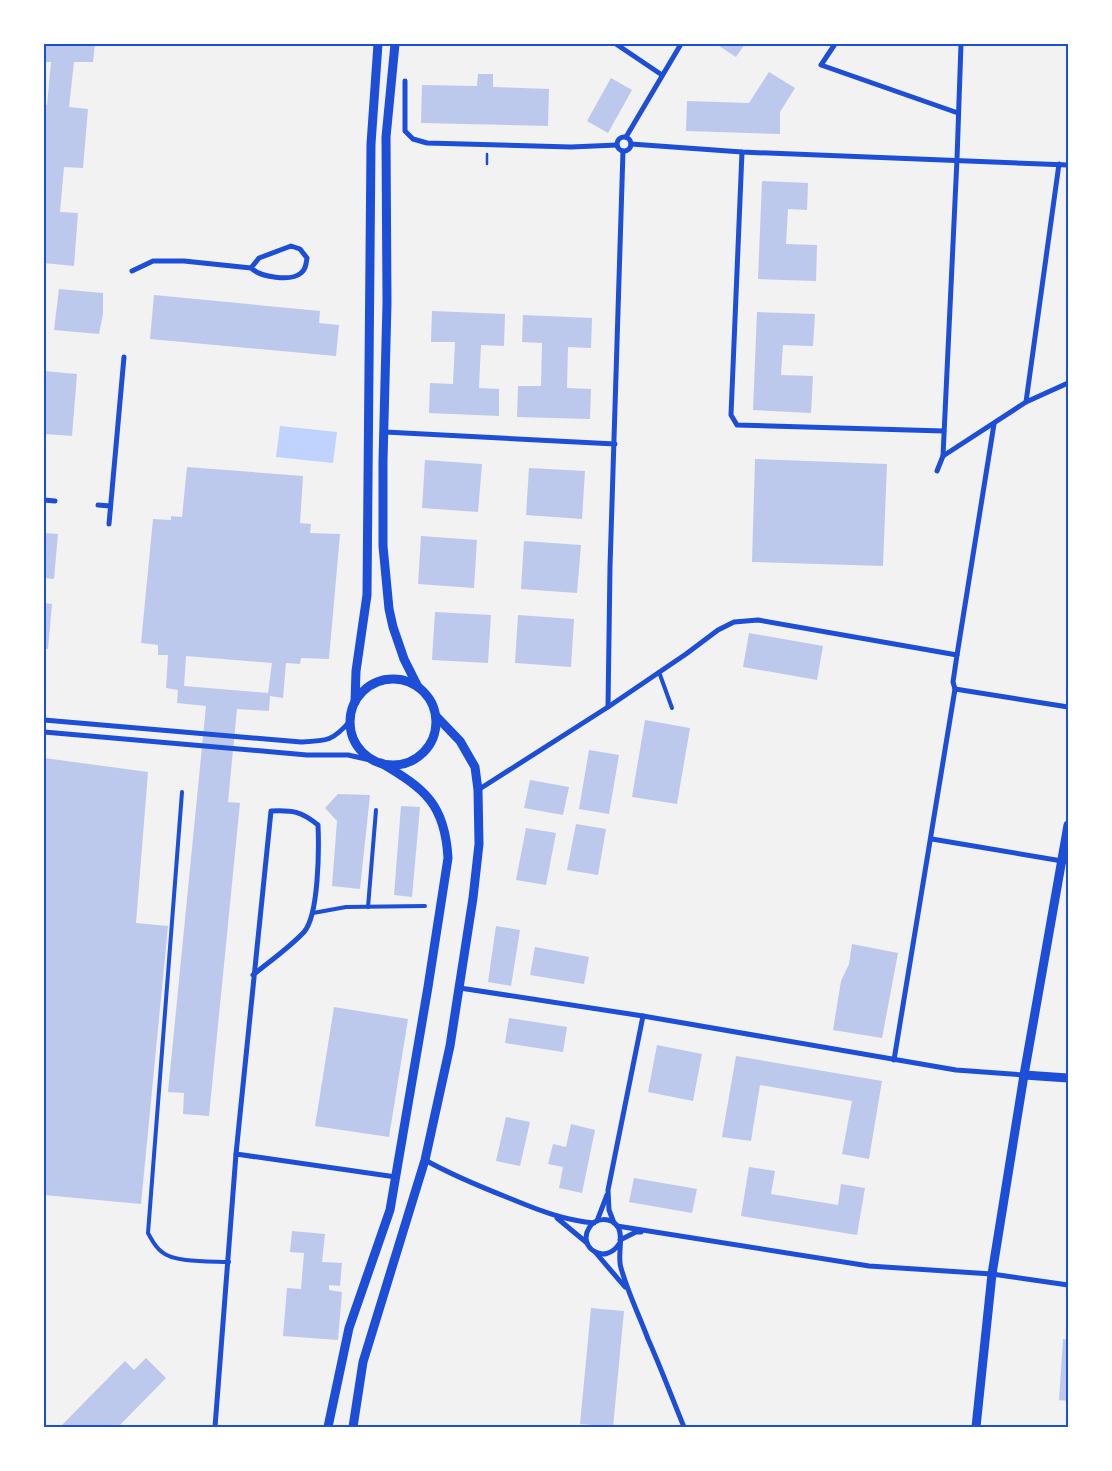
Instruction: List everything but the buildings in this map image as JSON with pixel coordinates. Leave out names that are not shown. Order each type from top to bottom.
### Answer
[{"type":"street","points":[[44,720],[301,742],[324,741],[338,735],[350,721],[355,702],[356,671],[367,595],[371,144],[378,44]]},
{"type":"street","points":[[395,44],[386,137],[387,303],[383,546],[389,609],[404,659],[418,687]]},
{"type":"street","points":[[616,44],[662,75]]},
{"type":"street","points":[[626,137],[681,44]]},
{"type":"street","points":[[835,44],[821,65],[958,113]]},
{"type":"street","points":[[937,471],[943,456],[961,44]]},
{"type":"street","points":[[405,81],[405,130],[413,139],[427,144],[571,147],[616,145]]},
{"type":"street","points":[[626,137],[630,140],[631,144]]},
{"type":"street","points":[[616,145],[619,138],[626,137]]},
{"type":"street","points":[[623,151],[628,150],[631,144]]},
{"type":"street","points":[[631,144],[742,152],[957,159],[1068,165]]},
{"type":"street","points":[[616,145],[623,151]]},
{"type":"street","points":[[608,707],[610,567],[623,151]]},
{"type":"street","points":[[742,152],[731,415],[737,425],[944,431]]},
{"type":"street","points":[[1026,402],[1060,164]]},
{"type":"street","points":[[132,271],[153,261],[184,261],[251,268],[268,276],[289,278],[300,275],[306,268],[307,258],[300,249],[291,246],[259,258],[251,268]]},
{"type":"street","points":[[109,524],[124,357]]},
{"type":"street","points":[[943,456],[1026,402],[1068,383]]},
{"type":"street","points":[[894,1060],[932,839],[955,689],[953,682],[957,655],[994,424]]},
{"type":"street","points":[[385,432],[615,444]]},
{"type":"street","points":[[44,500],[55,501]]},
{"type":"street","points":[[98,505],[110,506]]},
{"type":"street","points":[[478,790],[608,707],[718,630],[734,622],[758,620],[957,655]]},
{"type":"street","points":[[44,732],[307,755],[348,755],[393,765],[405,763],[416,758],[426,750],[434,734],[436,716],[433,705],[427,695],[418,687],[405,681],[391,679],[376,682],[364,690],[355,702]]},
{"type":"street","points":[[955,689],[1068,706]]},
{"type":"street","points":[[353,1427],[363,1362],[425,1160],[450,1046],[473,898],[478,844],[478,790],[475,767],[460,741],[436,716]]},
{"type":"street","points":[[328,1427],[349,1328],[390,1210],[397,1177],[448,858],[447,840],[441,816],[429,798],[406,778],[378,762],[359,748],[353,735],[350,721]]},
{"type":"street","points":[[216,1427],[236,1154],[253,975],[271,812],[290,810],[306,815],[318,825],[319,846],[313,913],[305,931],[253,975]]},
{"type":"street","points":[[976,1427],[992,1274],[1024,1074],[1065,862],[1068,825]]},
{"type":"street","points":[[932,839],[1065,862]]},
{"type":"street","points":[[460,988],[643,1016],[956,1070],[1068,1078]]},
{"type":"street","points":[[588,1244],[587,1233],[596,1222],[608,1190],[643,1016]]},
{"type":"street","points":[[236,1154],[397,1177]]},
{"type":"street","points":[[425,1160],[487,1189],[555,1216],[576,1221],[596,1222],[609,1220],[615,1224],[647,1232],[869,1266],[992,1274],[1068,1285]]},
{"type":"street","points":[[608,1190],[609,1210],[620,1232],[619,1264],[627,1289],[684,1427]]},
{"type":"street","points":[[555,1216],[588,1244],[627,1289]]},
{"type":"street","points":[[595,1252],[606,1254],[612,1252],[620,1242],[636,1232],[647,1232]]},
{"type":"lane","points":[[659,672],[672,708]]},
{"type":"lane","points":[[182,792],[148,1233],[154,1244],[163,1253],[174,1258],[229,1262]]},
{"type":"lane","points":[[368,907],[376,810]]},
{"type":"lane","points":[[313,913],[346,907],[425,906]]},
{"type":"water","points":[[280,426],[337,432],[333,463],[276,457]]}]
